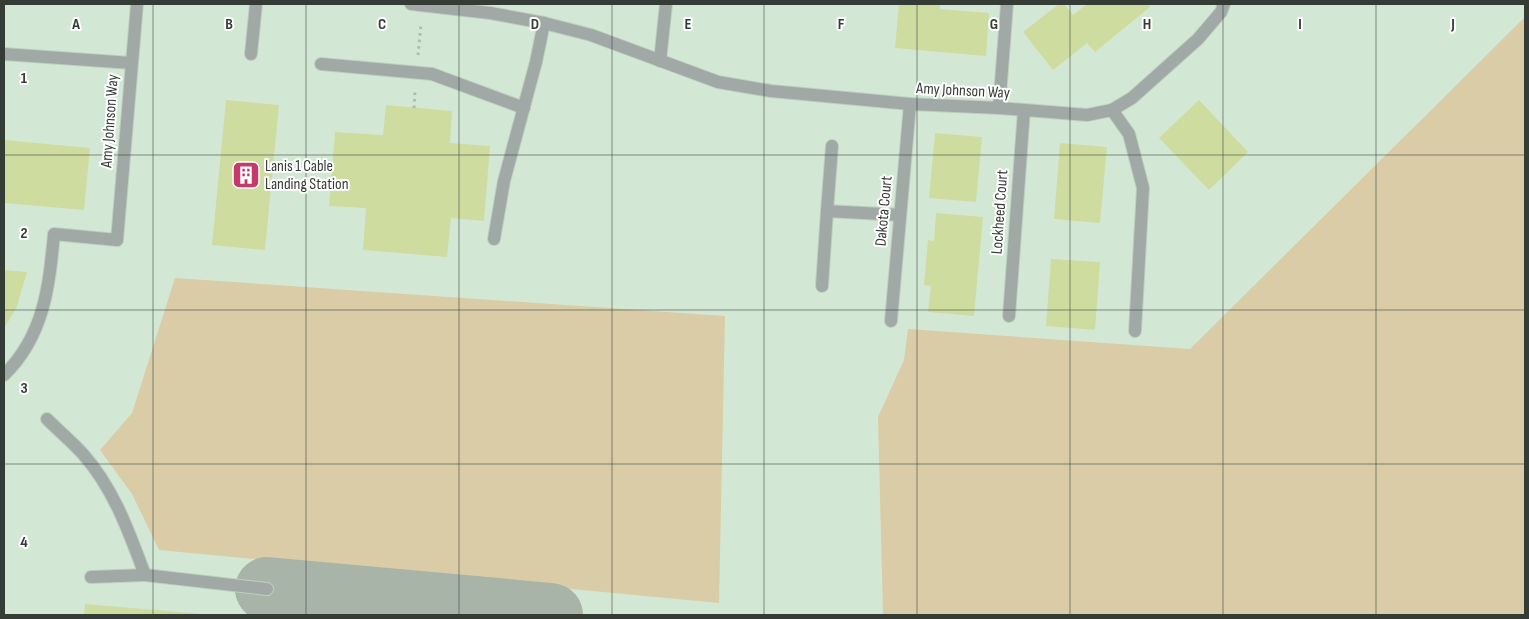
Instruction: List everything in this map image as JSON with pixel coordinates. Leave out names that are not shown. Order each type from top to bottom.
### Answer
[{"type":"street","name":"Amy Johnson Way","points":[[4,375],[17,362],[34,336],[44,309],[50,281],[54,234],[117,240],[137,4]]},
{"type":"street","points":[[250,54],[256,4]]},
{"type":"street","name":"Amy Johnson Way","points":[[411,4],[490,13],[544,22],[591,35],[718,82],[771,91],[910,104],[999,108],[1087,115],[1112,110],[1132,98],[1198,39],[1221,12],[1224,4]]},
{"type":"street","points":[[660,60],[666,4]]},
{"type":"street","points":[[999,108],[1007,4]]},
{"type":"street","points":[[494,239],[504,180],[524,108],[544,22]]},
{"type":"street","points":[[4,54],[131,63]]},
{"type":"street","points":[[322,64],[432,74],[524,108]]},
{"type":"street","name":"Dakota Court","points":[[891,321],[910,104]]},
{"type":"street","name":"Lockheed Court","points":[[1009,316],[1024,110]]},
{"type":"street","points":[[1112,110],[1129,134],[1143,188],[1134,331]]},
{"type":"street","points":[[822,286],[832,146]]},
{"type":"street","points":[[827,212],[900,215]]},
{"type":"street","points":[[47,419],[83,455],[107,486],[123,517],[145,575]]},
{"type":"street","points":[[91,577],[145,575],[267,589]]},
{"type":"shaded area","points":[[4,4],[1525,4],[1525,615],[4,615]]},
{"type":"shaded area","points":[[1525,17],[1525,615],[883,615],[878,417],[904,360],[908,329],[1190,349]]},
{"type":"shaded area","points":[[175,278],[725,316],[719,603],[159,550],[132,494],[100,450],[132,413]]},
{"type":"building","points":[[899,4],[940,4],[940,9],[989,13],[986,56],[895,48]]},
{"type":"building","points":[[1059,4],[1064,4],[1073,15],[1087,4],[1148,4],[1150,7],[1095,52],[1087,43],[1053,70],[1023,32]]},
{"type":"building","name":"Lanis 1 Cable Landing Station","points":[[226,100],[279,105],[265,250],[212,245]]},
{"type":"building","points":[[1199,100],[1248,152],[1209,190],[1159,138]]},
{"type":"building","points":[[386,105],[452,111],[450,143],[490,146],[484,221],[451,218],[447,257],[363,250],[366,208],[329,206],[335,132],[383,135]]},
{"type":"building","points":[[935,133],[982,137],[976,202],[929,198]]},
{"type":"building","points":[[4,140],[90,148],[84,210],[4,203]]},
{"type":"building","points":[[1060,143],[1107,147],[1100,223],[1054,219]]},
{"type":"building","points":[[936,213],[983,217],[974,316],[928,312],[931,286],[924,285],[928,240],[934,241]]},
{"type":"building","points":[[1051,259],[1100,262],[1095,330],[1046,326]]},
{"type":"building","points":[[4,270],[27,272],[16,309],[4,328]]},
{"type":"building","points":[[85,604],[203,614],[203,615],[84,615]]},
{"type":"taxiway","points":[[267,589],[551,615]]},
{"type":"place","name":"Lanis 1 Cable Landing Station","points":[[246,175]]}]
